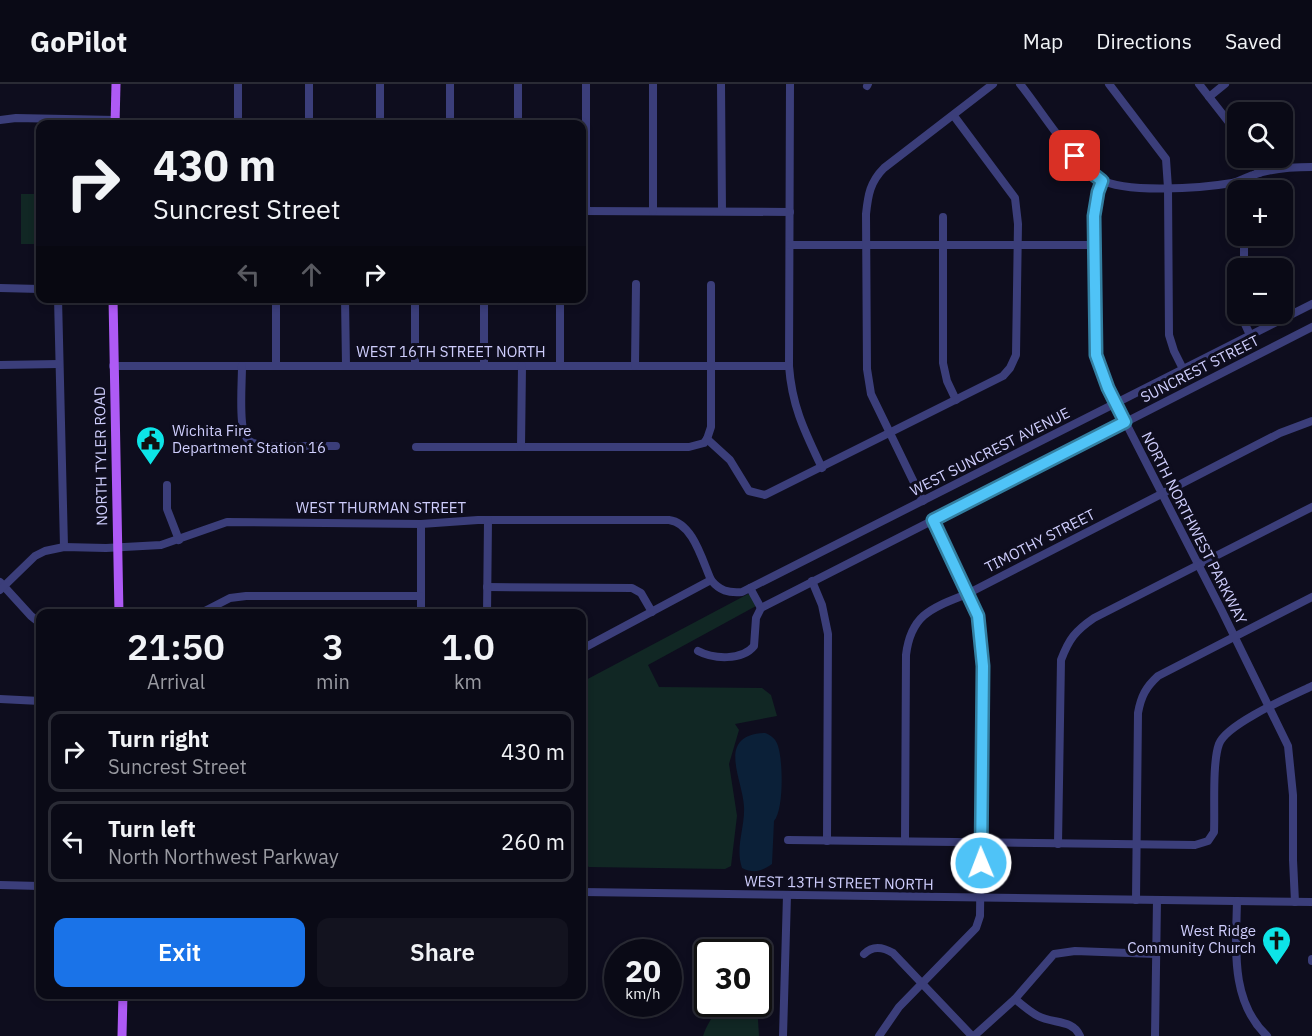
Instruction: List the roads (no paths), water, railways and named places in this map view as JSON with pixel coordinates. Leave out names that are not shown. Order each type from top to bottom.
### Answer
[{"type":"main road","points":[[116,84],[116,120]]},
{"type":"main road","name":"NORTH TYLER ROAD","points":[[113,303],[119,609]]},
{"type":"main road","points":[[122,1036],[123,999]]},
{"type":"street","points":[[238,84],[238,120]]},
{"type":"street","points":[[309,84],[309,120]]},
{"type":"street","points":[[380,84],[380,120]]},
{"type":"street","points":[[450,84],[450,120]]},
{"type":"street","points":[[518,84],[518,120]]},
{"type":"street","points":[[585,120],[586,84]]},
{"type":"street","points":[[653,84],[653,211]]},
{"type":"street","points":[[721,84],[722,211]]},
{"type":"street","points":[[790,84],[789,366],[793,400],[798,418],[822,468]]},
{"type":"street","points":[[923,501],[871,394],[867,369],[868,191],[876,176],[884,168],[993,84]]},
{"type":"street","points":[[1020,84],[1083,166],[1102,181],[1128,187],[1168,188],[1227,183]]},
{"type":"street","points":[[1109,84],[1166,159],[1169,335],[1183,369]]},
{"type":"street","points":[[1199,84],[1227,120]]},
{"type":"street","points":[[1209,97],[1225,84]]},
{"type":"street","points":[[707,439],[730,460],[749,491],[757,495],[771,494],[1003,376],[1016,355],[1018,245],[1015,198],[954,116]]},
{"type":"street","points":[[0,120],[16,118],[40,120]]},
{"type":"street","points":[[1242,180],[1283,167],[1312,167]]},
{"type":"street","points":[[1258,168],[1259,173]]},
{"type":"street","name":"NORTH NORTHWEST PARKWAY","points":[[1102,181],[1094,216],[1096,355],[1115,403],[1288,746],[1293,795],[1295,902]]},
{"type":"street","points":[[586,211],[790,212]]},
{"type":"street","points":[[942,217],[943,363],[947,381],[956,400]]},
{"type":"street","points":[[790,245],[1094,245]]},
{"type":"street","points":[[635,366],[636,284]]},
{"type":"street","points":[[416,447],[689,447],[704,443],[711,427],[711,285]]},
{"type":"street","points":[[0,288],[36,289]]},
{"type":"street","points":[[58,303],[64,547]]},
{"type":"street","points":[[276,303],[276,366]]},
{"type":"street","points":[[345,303],[346,366]]},
{"type":"street","points":[[415,303],[415,366]]},
{"type":"street","points":[[483,303],[484,366]]},
{"type":"street","points":[[560,303],[560,366]]},
{"type":"street","name":"WEST SUNCREST AVENUE","points":[[711,580],[727,592],[742,592],[1312,304]]},
{"type":"street","points":[[1245,324],[1250,335]]},
{"type":"street","name":"SUNCREST STREET","points":[[812,581],[1312,327]]},
{"type":"street","points":[[0,365],[59,364]]},
{"type":"street","name":"WEST 16TH STREET NORTH","points":[[113,366],[789,366]]},
{"type":"street","points":[[242,366],[242,423],[244,435],[253,444],[336,447]]},
{"type":"street","points":[[521,447],[522,366]]},
{"type":"street","name":"TIMOTHY STREET","points":[[905,841],[906,655],[911,630],[920,618],[942,604],[966,594],[1280,433],[1312,422]]},
{"type":"street","points":[[167,485],[167,508],[178,540]]},
{"type":"street","points":[[1059,844],[1061,660],[1069,640],[1081,627],[1094,618],[1312,507]]},
{"type":"street","points":[[488,520],[488,609]]},
{"type":"street","name":"WEST THURMAN STREET","points":[[1,586],[35,556],[45,551],[64,547],[161,545],[227,522],[421,524],[488,520],[676,521],[688,530],[711,580]]},
{"type":"street","points":[[879,1036],[890,1018],[976,928],[980,916],[983,666],[978,616],[933,520]]},
{"type":"street","points":[[421,524],[421,609]]},
{"type":"street","points":[[586,647],[711,580]]},
{"type":"street","points":[[698,651],[707,656],[744,655],[754,645],[756,618],[761,608],[812,581],[822,605],[828,634],[827,841]]},
{"type":"street","points":[[1,586],[36,620]]},
{"type":"street","points":[[488,587],[632,588],[641,593],[652,612]]},
{"type":"street","points":[[750,588],[761,608]]},
{"type":"street","points":[[209,609],[230,598],[246,596],[420,596]]},
{"type":"street","points":[[1136,900],[1138,713],[1141,697],[1149,684],[1158,676],[1312,597]]},
{"type":"street","points":[[788,840],[1195,845],[1208,841],[1214,832],[1216,760],[1218,745],[1223,736],[1269,707],[1312,686]]},
{"type":"street","points":[[0,699],[36,701]]},
{"type":"street","points":[[0,885],[36,886]]},
{"type":"street","name":"WEST 13TH STREET NORTH","points":[[586,892],[1312,902]]},
{"type":"street","points":[[783,1036],[787,895]]},
{"type":"street","points":[[1155,1036],[1157,900]]},
{"type":"street","points":[[1237,901],[1236,964],[1239,986],[1254,1021],[1267,1036]]},
{"type":"street","points":[[864,954],[869,949],[888,950],[901,960],[973,1036],[1015,999],[1054,954],[1075,951],[1156,954]]},
{"type":"street","points":[[1015,999],[1044,1019],[1051,1022],[1069,1023],[1076,1028],[1080,1036]]},
{"type":"water","points":[[765,733],[776,741],[780,753],[782,773],[780,806],[774,821],[772,864],[761,870],[750,871],[742,868],[740,860],[744,807],[735,760],[736,750],[740,741]]},
{"type":"place","name":"Wichita Fire Department Station 16","points":[[151,466]]},
{"type":"place","name":"West Ridge Community Church","points":[[1277,966]]}]
